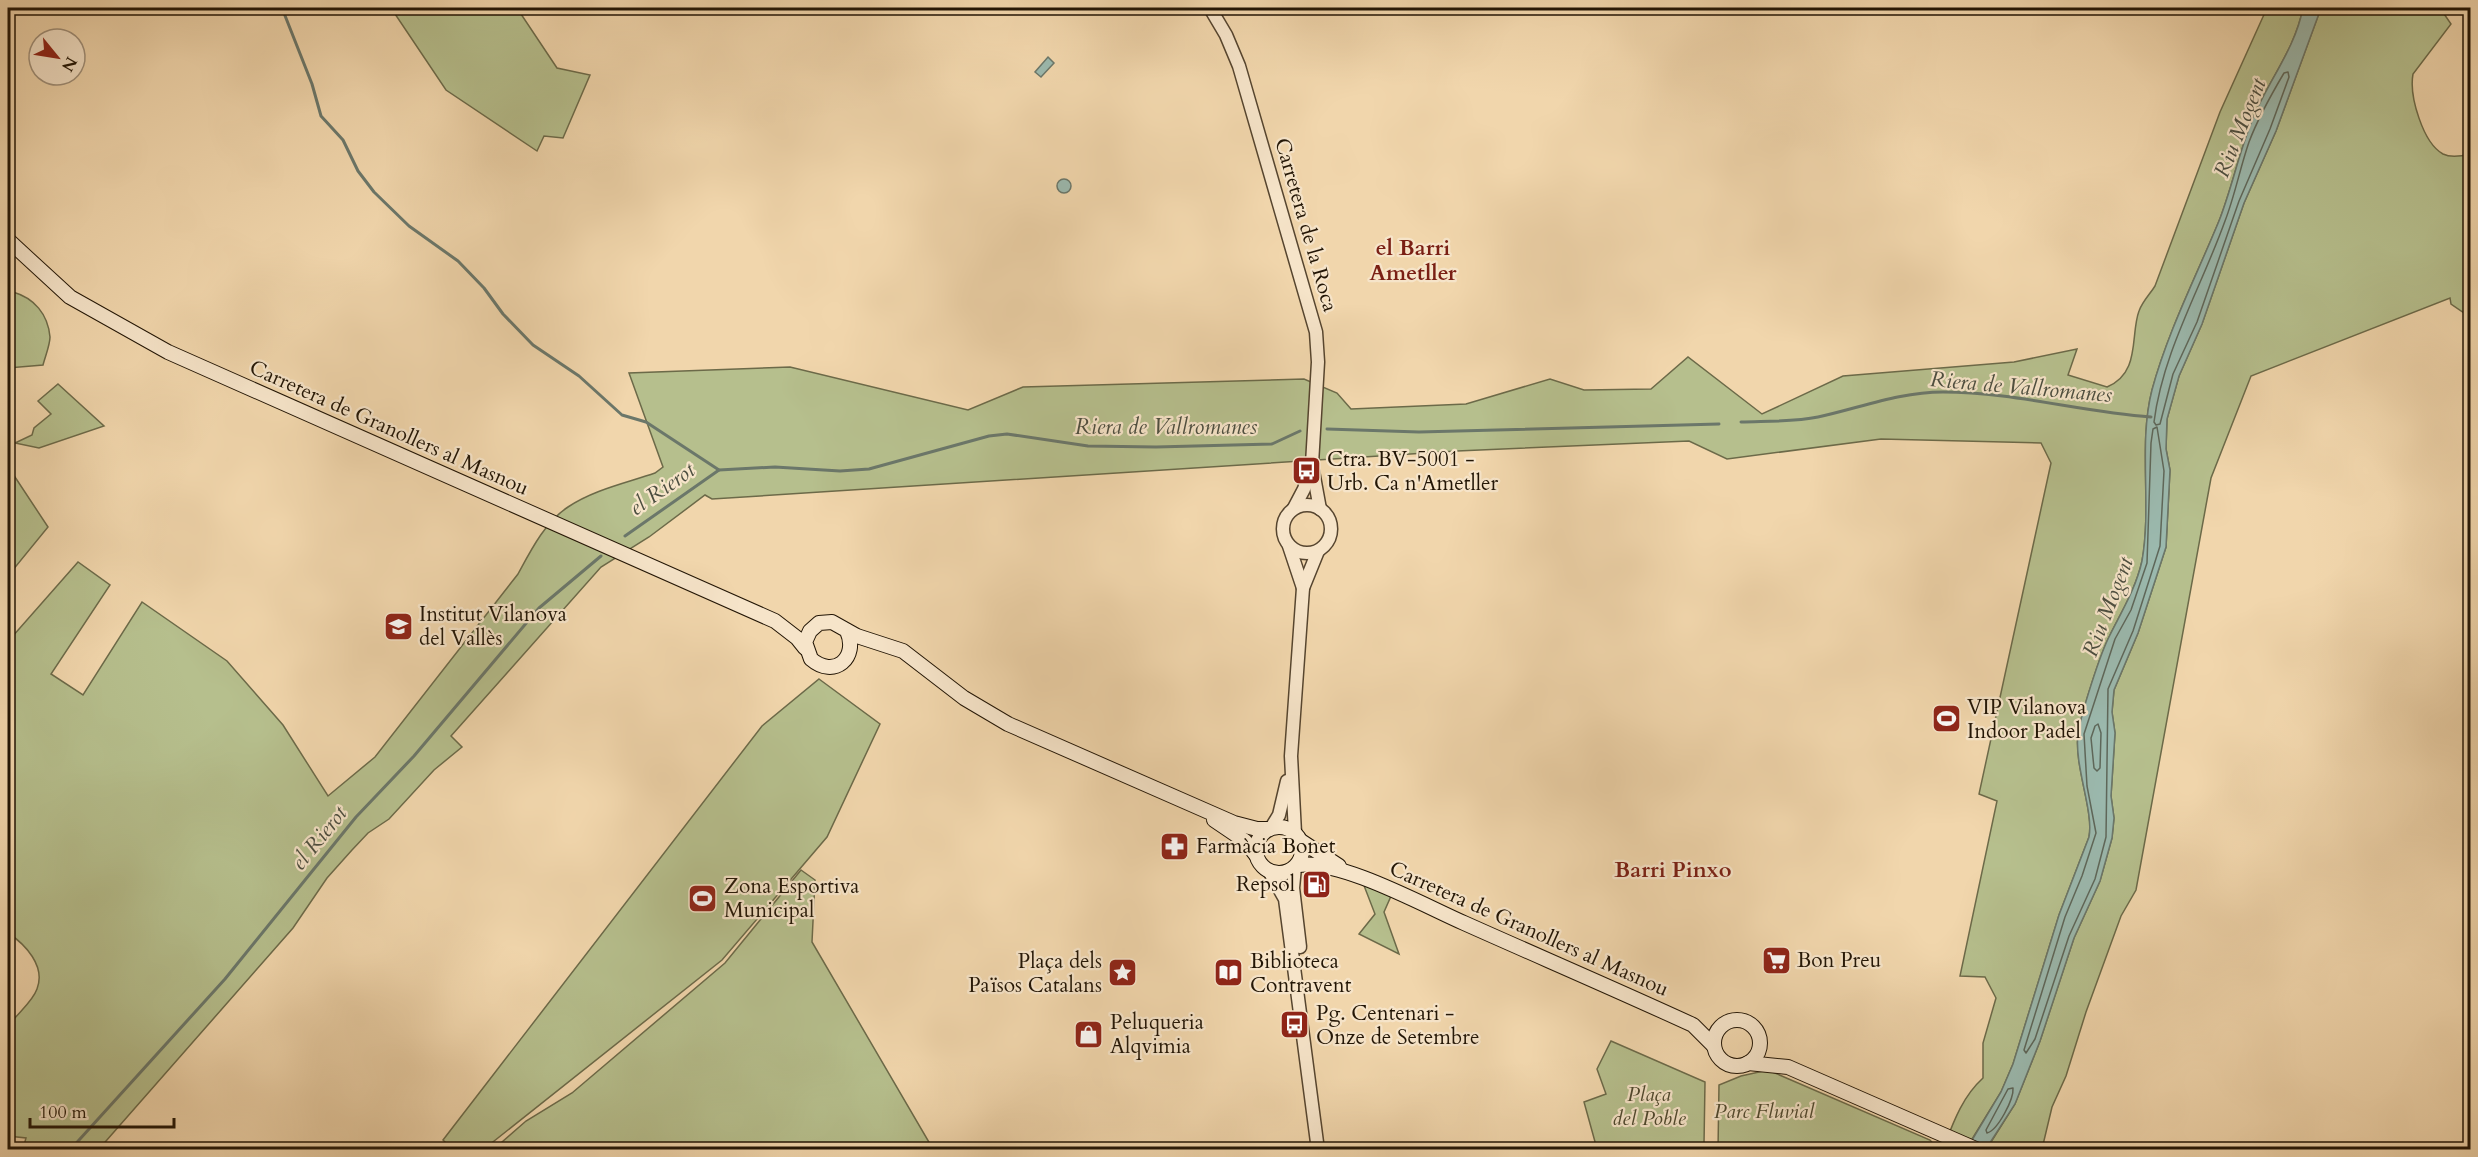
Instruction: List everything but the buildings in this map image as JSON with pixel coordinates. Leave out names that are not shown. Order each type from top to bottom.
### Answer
[{"type":"main road","name":"Carretera de Granollers al Masnou","points":[[8,240],[76,302],[168,352],[775,621],[798,626],[814,626]]},
{"type":"main road","name":"Carretera de Granollers al Masnou","points":[[775,621],[797,638],[805,648]]},
{"type":"main road","points":[[879,644],[860,650],[837,666],[824,667],[811,659],[805,648],[806,638],[814,626],[832,622],[847,631],[893,647],[913,657],[964,698],[1008,723],[1245,826],[1270,829],[1287,828],[1298,837],[1303,854],[1297,866],[1285,873],[1269,871],[1261,864],[1245,841],[1190,804]]},
{"type":"main road","points":[[847,631],[851,646],[847,657]]},
{"type":"main road","points":[[1256,855],[1259,838],[1270,829]]},
{"type":"main road","name":"Carretera de Granollers al Masnou","points":[[1298,837],[1347,872]]},
{"type":"main road","name":"Carretera de Granollers al Masnou","points":[[1297,866],[1317,865],[1347,872],[1693,1025],[1714,1046]]},
{"type":"main road","points":[[1788,1067],[1760,1042],[1756,1032],[1748,1023],[1733,1021],[1723,1025],[1715,1034],[1714,1046],[1718,1057],[1727,1064],[1738,1066],[1748,1063],[1788,1067],[1978,1149]]},
{"type":"main road","name":"Carretera de Granollers al Masnou","points":[[1693,1025],[1723,1025]]},
{"type":"main road","points":[[1748,1063],[1757,1054],[1760,1042]]},
{"type":"street","name":"Carretera de la Roca","points":[[1210,8],[1236,58],[1312,315],[1318,362],[1312,464],[1320,509]]},
{"type":"street","name":"Carretera de la Roca","points":[[1294,508],[1304,489],[1312,464]]},
{"type":"street","points":[[1307,505],[1320,509],[1329,519],[1331,533],[1324,547],[1318,551],[1303,554],[1289,546],[1284,540],[1282,525],[1285,518],[1294,508],[1307,505]]},
{"type":"street","points":[[1289,546],[1303,588]]},
{"type":"street","points":[[1270,829],[1282,803],[1291,756],[1303,588],[1318,551]]},
{"type":"street","points":[[1291,756],[1298,837]]},
{"type":"street","points":[[1297,866],[1293,888],[1312,1059],[1314,1110]]},
{"type":"street","points":[[1269,871],[1285,899],[1318,1149]]},
{"type":"green space","points":[[391,8],[517,8],[557,68],[590,75],[563,138],[544,136],[537,151],[446,90]]},
{"type":"green space","points":[[2267,8],[2303,8],[2288,51],[2253,118],[2219,221],[2174,325],[2152,390],[2146,432],[2146,518],[2142,561],[2132,590],[2101,656],[2078,734],[2079,760],[2089,814],[2089,837],[2059,915],[2013,1064],[2001,1092],[1966,1149],[1943,1149],[1969,1093],[1983,1078],[1983,1043],[1996,998],[1985,977],[1960,976],[1997,801],[1979,794],[2051,463],[2041,443],[1881,439],[1727,459],[1689,441],[1457,451],[712,499],[705,495],[649,537],[601,567],[451,736],[462,747],[434,770],[389,819],[368,833],[352,850],[327,878],[293,928],[99,1149],[23,1149],[26,1138],[8,1136],[8,1027],[37,989],[39,972],[27,949],[8,933],[8,634],[12,637],[78,562],[110,585],[51,674],[83,695],[142,602],[227,661],[283,725],[328,796],[375,757],[518,574],[539,537],[552,520],[568,507],[588,496],[655,473],[663,467],[629,373],[790,367],[968,410],[1023,387],[1304,379],[1337,393],[1351,409],[1466,404],[1550,379],[1584,390],[1651,389],[1688,357],[1762,414],[1843,376],[2014,362],[2077,349],[2068,375],[2107,387],[2118,381],[2130,363],[2139,311],[2155,286],[2220,112]]},
{"type":"green space","points":[[2321,8],[2440,8],[2451,24],[2413,74],[2412,83],[2415,106],[2429,140],[2443,154],[2460,156],[2470,154],[2470,317],[2451,304],[2450,298],[2251,376],[2211,478],[2136,890],[2121,916],[2086,1012],[2066,1076],[2052,1107],[2042,1149],[1986,1150],[2015,1104],[2040,1041],[2074,938],[2100,881],[2112,838],[2114,818],[2111,796],[2115,733],[2112,712],[2114,690],[2138,633],[2166,547],[2170,470],[2166,449],[2167,419],[2179,376],[2202,324],[2244,203],[2276,131]]},
{"type":"green space","points":[[13,292],[27,298],[39,308],[46,321],[50,340],[43,365],[8,368],[8,296]]},
{"type":"green space","points":[[58,384],[104,426],[39,448],[15,443],[32,435],[34,428],[51,414],[38,401]]},
{"type":"green space","points":[[13,474],[48,527],[8,576],[8,475]]},
{"type":"green space","name":"Zona Esportiva Municipal","points":[[819,679],[880,724],[827,837],[722,960],[484,1149],[452,1149],[443,1140],[762,726]]},
{"type":"green space","points":[[801,870],[815,880],[812,942],[933,1149],[494,1149],[526,1121],[572,1093],[725,963]]},
{"type":"green space","points":[[1363,883],[1391,896],[1384,912],[1399,954],[1359,934],[1375,914]]},
{"type":"green space","name":"Plaça del Poble","points":[[1611,1041],[1705,1082],[1704,1144],[1684,1143],[1684,1149],[1597,1149],[1584,1102],[1606,1094],[1597,1069]]},
{"type":"green space","name":"Parc Fluvial","points":[[1768,1070],[1930,1140],[1938,1149],[1718,1150],[1719,1085],[1741,1076]]},
{"type":"water","points":[[2303,8],[2321,8],[2276,131],[2244,203],[2202,324],[2179,376],[2167,419],[2166,449],[2170,470],[2166,547],[2138,633],[2114,690],[2112,712],[2115,733],[2111,796],[2114,818],[2112,838],[2100,881],[2074,938],[2040,1041],[2015,1104],[1986,1149],[1966,1150],[2001,1092],[2013,1064],[2059,915],[2089,837],[2089,814],[2079,760],[2078,734],[2101,656],[2132,590],[2142,561],[2146,518],[2146,432],[2152,390],[2174,325],[2219,221],[2253,118],[2288,51]]},
{"type":"water","points":[[1048,57],[1054,63],[1041,77],[1035,72]]},
{"type":"water","points":[[1061,179],[1067,179],[1071,186],[1067,193],[1061,193],[1057,189],[1057,183]]},
{"type":"waterway","name":"Riera de Vallromanes","points":[[282,8],[312,84],[321,116],[343,140],[358,171],[374,192],[409,226],[458,261],[533,345],[579,376],[622,415],[646,422],[719,470],[775,467],[840,471],[869,469],[989,436],[1007,434],[1088,446],[1156,447],[1272,444],[1300,431]]},
{"type":"waterway","name":"Riera de Vallromanes","points":[[1741,422],[1809,419],[1895,398],[1943,392],[1995,395],[2151,417]]},
{"type":"waterway","name":"Riera de Vallromanes","points":[[1327,429],[1419,432],[1719,424]]},
{"type":"waterway","name":"el Rierot","points":[[625,536],[719,470]]},
{"type":"waterway","name":"el Rierot","points":[[70,1150],[225,979],[356,817],[414,756],[539,608],[601,556]]},
{"type":"place","name":"Ctra. BV-5001 - Urb. Ca n'Ametller","points":[[1306,471]]},
{"type":"place","name":"Institut Vilanova del Vallès","points":[[398,626]]},
{"type":"place","name":"VIP Vilanova Indoor Padel","points":[[1946,719]]},
{"type":"place","name":"Farmàcia Bonet","points":[[1175,846]]},
{"type":"place","name":"Repsol","points":[[1316,884]]},
{"type":"place","name":"Zona Esportiva Municipal","points":[[703,898]]},
{"type":"place","name":"Bon Preu","points":[[1776,960]]},
{"type":"place","name":"Plaça dels Països Catalans","points":[[1123,973]]},
{"type":"place","name":"Biblioteca Contravent","points":[[1229,973]]},
{"type":"place","name":"Pg. Centenari - Onze de Setembre","points":[[1295,1025]]},
{"type":"place","name":"Peluqueria Alqvimia","points":[[1089,1034]]},
{"type":"district","name":"el Barri Ametller","points":[[1413,260]]},
{"type":"district","name":"Barri Pinxo","points":[[1673,870]]},
{"type":"water label","name":"Riu Mogent","points":[[2240,128]]},
{"type":"water label","name":"Riu Mogent","points":[[2108,607]]}]
